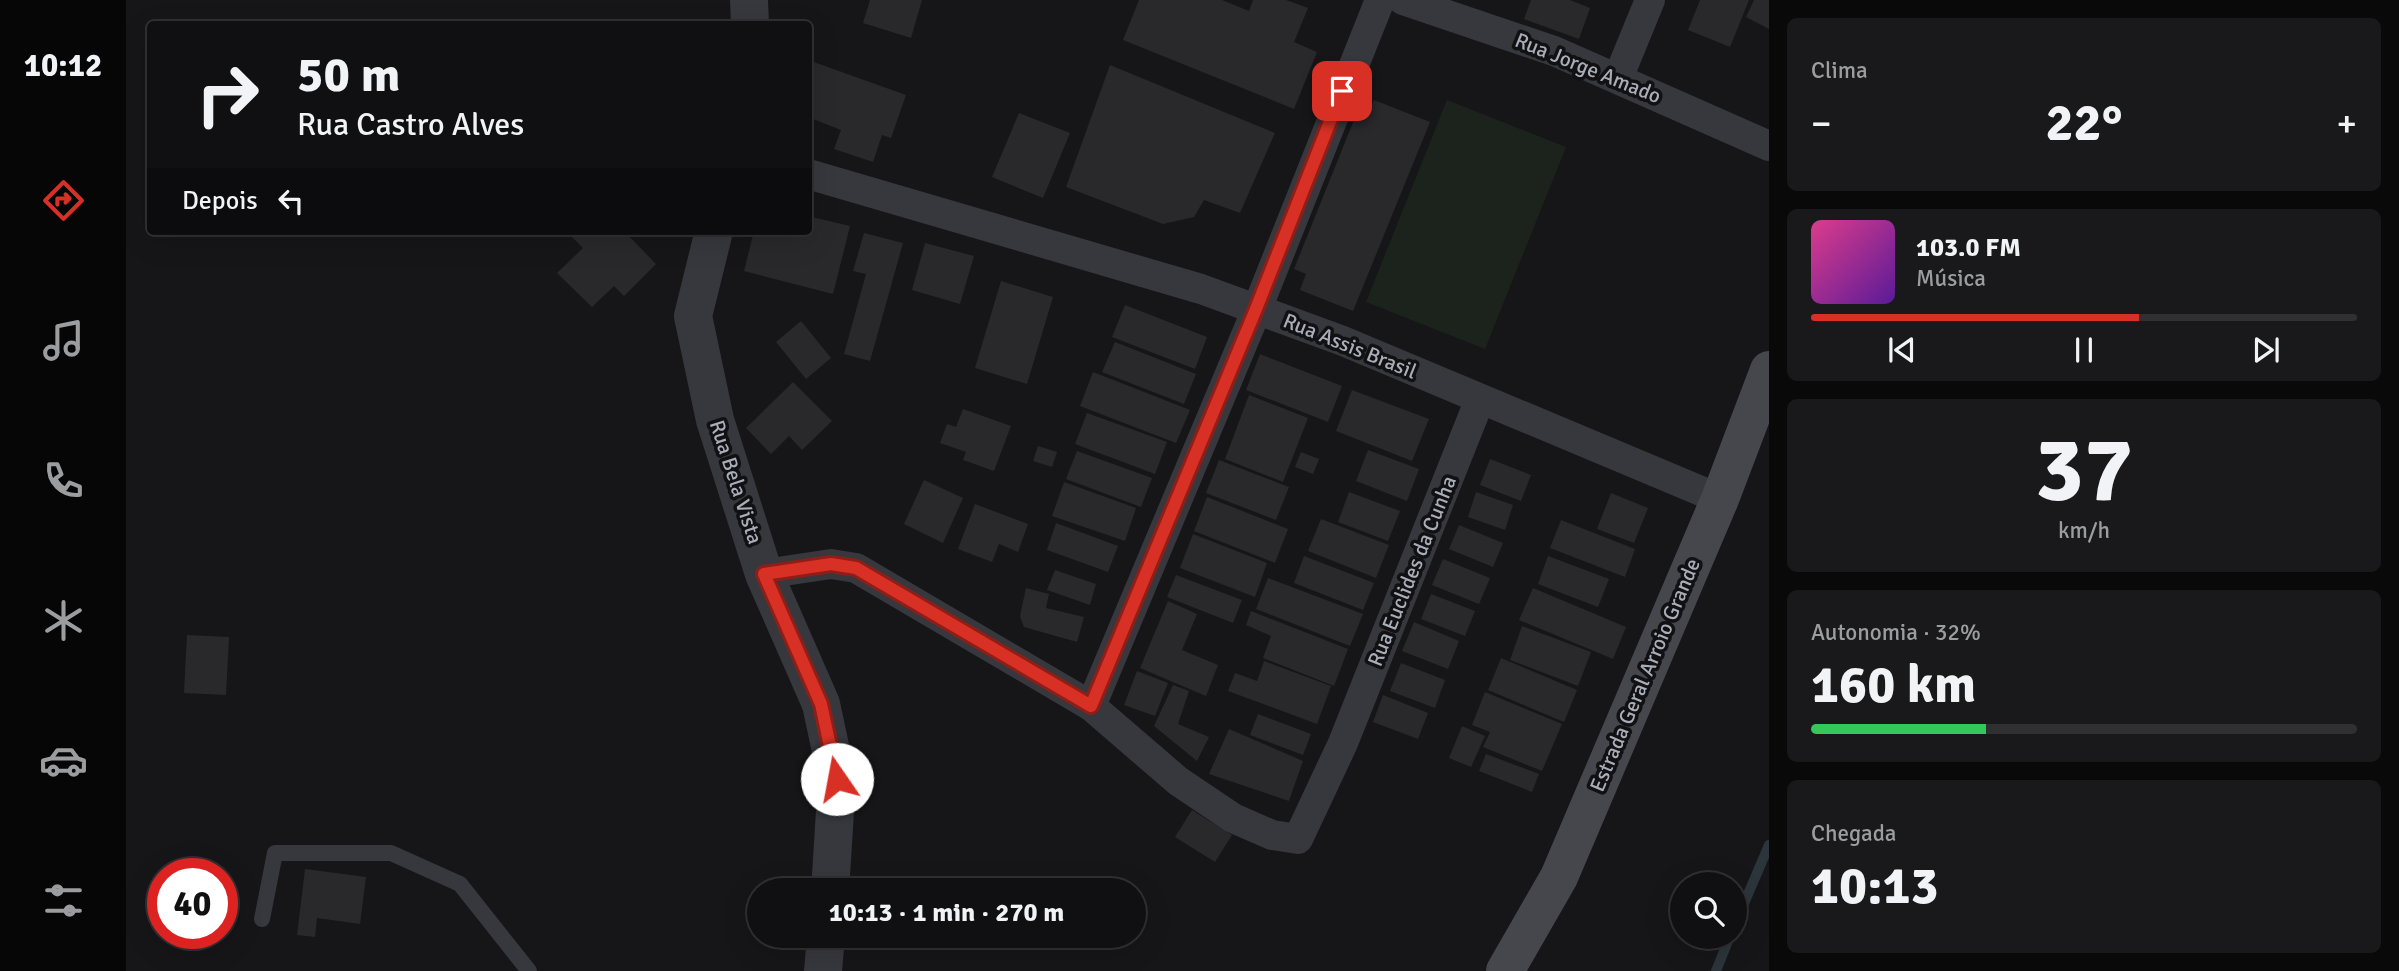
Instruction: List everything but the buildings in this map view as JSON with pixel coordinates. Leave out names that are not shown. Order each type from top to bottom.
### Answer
[{"type":"main road","name":"Estrada Geral Arroio Grande","points":[[1505,971],[1559,877],[1720,499],[1769,370]]},
{"type":"street","points":[[750,0],[750,21]]},
{"type":"street","points":[[764,574],[831,564],[856,568],[1091,706],[1256,309],[1380,0]]},
{"type":"street","name":"Rua Jorge Amado","points":[[1403,0],[1554,51],[1769,146]]},
{"type":"street","points":[[1618,78],[1650,0]]},
{"type":"street","name":"Rua Assis Brasil","points":[[812,175],[1075,251],[1256,309],[1343,341],[1720,499]]},
{"type":"street","name":"Rua Bela Vista","points":[[713,235],[693,316],[715,420],[764,574],[821,704],[837,779],[831,878]]},
{"type":"street","name":"Rua Euclides da Cunha","points":[[1091,706],[1178,781],[1233,818],[1272,835],[1298,839],[1343,743],[1480,399]]},
{"type":"street","points":[[823,971],[826,948]]},
{"type":"lane","points":[[262,919],[275,853],[391,853],[460,884],[529,971]]},
{"type":"shaded area","points":[[1447,100],[1566,147],[1485,349],[1366,302]]},
{"type":"waterway","points":[[1747,897],[1769,845]]},
{"type":"waterway","points":[[1716,971],[1725,949]]},
{"type":"route","points":[[837,779],[821,704],[764,574],[831,564],[856,568],[1091,706],[1256,309],[1342,91]]}]
